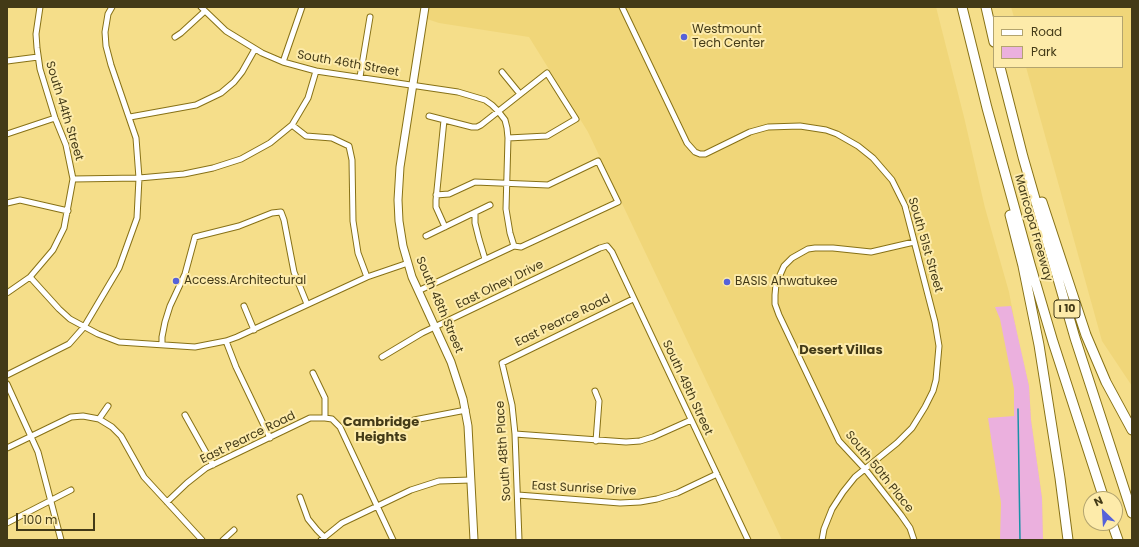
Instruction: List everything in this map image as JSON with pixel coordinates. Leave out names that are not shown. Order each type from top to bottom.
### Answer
[{"type":"highway","name":"Maricopa Freeway","points":[[962,7],[1011,199],[1053,342],[1101,491]]},
{"type":"highway","points":[[986,7],[993,38]]},
{"type":"highway","name":"Maricopa Freeway","points":[[1000,68],[1008,102],[1075,338],[1132,513]]},
{"type":"highway","points":[[1008,102],[1029,155],[1060,258],[1086,335],[1106,382],[1132,430]]},
{"type":"highway","points":[[987,108],[997,165],[1023,266],[1039,345],[1060,478],[1068,540]]},
{"type":"main road","name":"South 48th Street","points":[[425,7],[400,167],[398,185],[399,221],[403,246],[408,263],[418,291],[458,380],[466,410],[474,540]]},
{"type":"street","name":"South 44th Street","points":[[7,293],[30,277],[53,250],[64,228],[73,179],[66,145],[55,118],[40,69],[36,34],[40,7]]},
{"type":"street","points":[[7,375],[69,344],[84,327],[119,268],[137,218],[139,178],[136,138],[106,46],[105,32],[108,14],[112,7]]},
{"type":"street","name":"South 46th Street","points":[[201,7],[226,32],[255,49],[283,62],[316,71],[413,85]]},
{"type":"street","points":[[283,62],[302,7]]},
{"type":"street","name":"South 51st Street","points":[[622,7],[687,143],[695,152],[705,154],[750,132],[774,126],[790,125],[826,130],[837,134],[858,146],[873,158],[892,180],[905,206],[935,322],[939,356],[936,380],[925,407],[912,428],[855,477],[837,500],[827,520],[822,540]]},
{"type":"street","points":[[175,36],[181,33],[205,11]]},
{"type":"street","points":[[360,77],[370,17]]},
{"type":"street","points":[[130,117],[196,105],[221,93],[242,72],[255,49]]},
{"type":"street","points":[[7,61],[38,58]]},
{"type":"street","points":[[73,179],[139,178],[184,174],[213,168],[241,159],[270,143],[292,125],[308,98],[316,71]]},
{"type":"street","points":[[502,72],[520,94]]},
{"type":"street","points":[[429,116],[477,127],[547,73],[576,119],[547,136],[508,138]]},
{"type":"street","points":[[413,85],[458,92],[485,100],[498,111],[505,120],[508,138],[506,183],[507,220],[514,246]]},
{"type":"street","points":[[7,134],[55,118]]},
{"type":"street","points":[[444,120],[436,207],[446,227]]},
{"type":"street","points":[[292,125],[306,136],[332,138],[349,146],[352,160],[353,221],[358,253],[367,276]]},
{"type":"street","points":[[418,291],[514,246],[521,247],[618,202],[598,161],[548,185],[475,182],[449,194],[436,195]]},
{"type":"street","points":[[7,203],[20,200],[68,211]]},
{"type":"street","points":[[426,236],[490,205]]},
{"type":"street","points":[[162,344],[165,322],[170,306],[185,274],[195,236],[239,226],[272,213],[280,212],[284,220],[294,272],[307,304]]},
{"type":"street","points":[[475,213],[479,239],[485,259]]},
{"type":"street","name":"South 50th Place","points":[[914,242],[871,252],[834,248],[808,249],[800,252],[788,262],[780,274],[776,284],[775,304],[839,441],[865,469],[904,519],[910,528],[914,540]]},
{"type":"street","name":"South 49th Street","points":[[607,246],[612,252],[748,540]]},
{"type":"street","name":"East Olney Drive","points":[[382,357],[410,339],[607,246]]},
{"type":"street","points":[[30,277],[70,319],[98,334],[119,342],[195,347],[226,341],[254,330],[367,276],[408,263]]},
{"type":"street","name":"East Pearce Road","points":[[502,363],[634,299]]},
{"type":"street","points":[[244,306],[254,330]]},
{"type":"street","points":[[226,341],[236,367],[270,438]]},
{"type":"street","name":"South 48th Place","points":[[502,363],[512,405],[515,434],[520,540]]},
{"type":"street","points":[[313,373],[325,398],[325,418],[332,419],[340,427],[393,540]]},
{"type":"street","points":[[7,384],[38,452],[61,540]]},
{"type":"street","points":[[595,391],[599,401],[596,441]]},
{"type":"street","points":[[99,419],[108,406]]},
{"type":"street","points":[[414,420],[466,410]]},
{"type":"street","points":[[185,415],[213,465]]},
{"type":"street","points":[[7,448],[71,417],[83,416],[99,419],[112,427],[121,436],[144,477],[202,540]]},
{"type":"street","name":"East Pearce Road","points":[[167,502],[196,475],[213,465],[310,418],[325,418]]},
{"type":"street","points":[[515,434],[596,441],[640,441],[653,437],[691,420]]},
{"type":"street","name":"East Sunrise Drive","points":[[518,495],[620,503],[640,502],[677,493],[717,474]]},
{"type":"street","points":[[300,497],[308,518],[323,538],[342,523],[426,485],[439,481],[471,480]]},
{"type":"street","points":[[7,523],[71,490]]},
{"type":"street","points":[[223,540],[234,530]]},
{"type":"shaded area","points":[[425,7],[936,7],[985,208],[1009,292],[1029,386],[1031,420],[1042,498],[1043,540],[782,540],[588,132],[529,37],[439,23],[424,18]]},
{"type":"shaded area","points":[[1011,7],[1132,7],[1132,386],[1102,341],[1026,68],[1123,68],[1123,16],[1014,16]]},
{"type":"green space","points":[[1011,306],[1029,386],[1031,420],[1042,498],[1043,540],[1000,540],[1001,503],[988,418],[1014,416],[1014,389],[1000,319],[995,307]]},
{"type":"waterway","points":[[1018,409],[1020,540]]},
{"type":"place","name":"Westmount Tech Center","points":[[684,37]]},
{"type":"place","name":"Access.Architectural","points":[[176,281]]},
{"type":"place","name":"BASIS Ahwatukee","points":[[727,282]]},
{"type":"district","name":"Desert Villas","points":[[841,351]]},
{"type":"district","name":"Cambridge Heights","points":[[381,430]]}]
